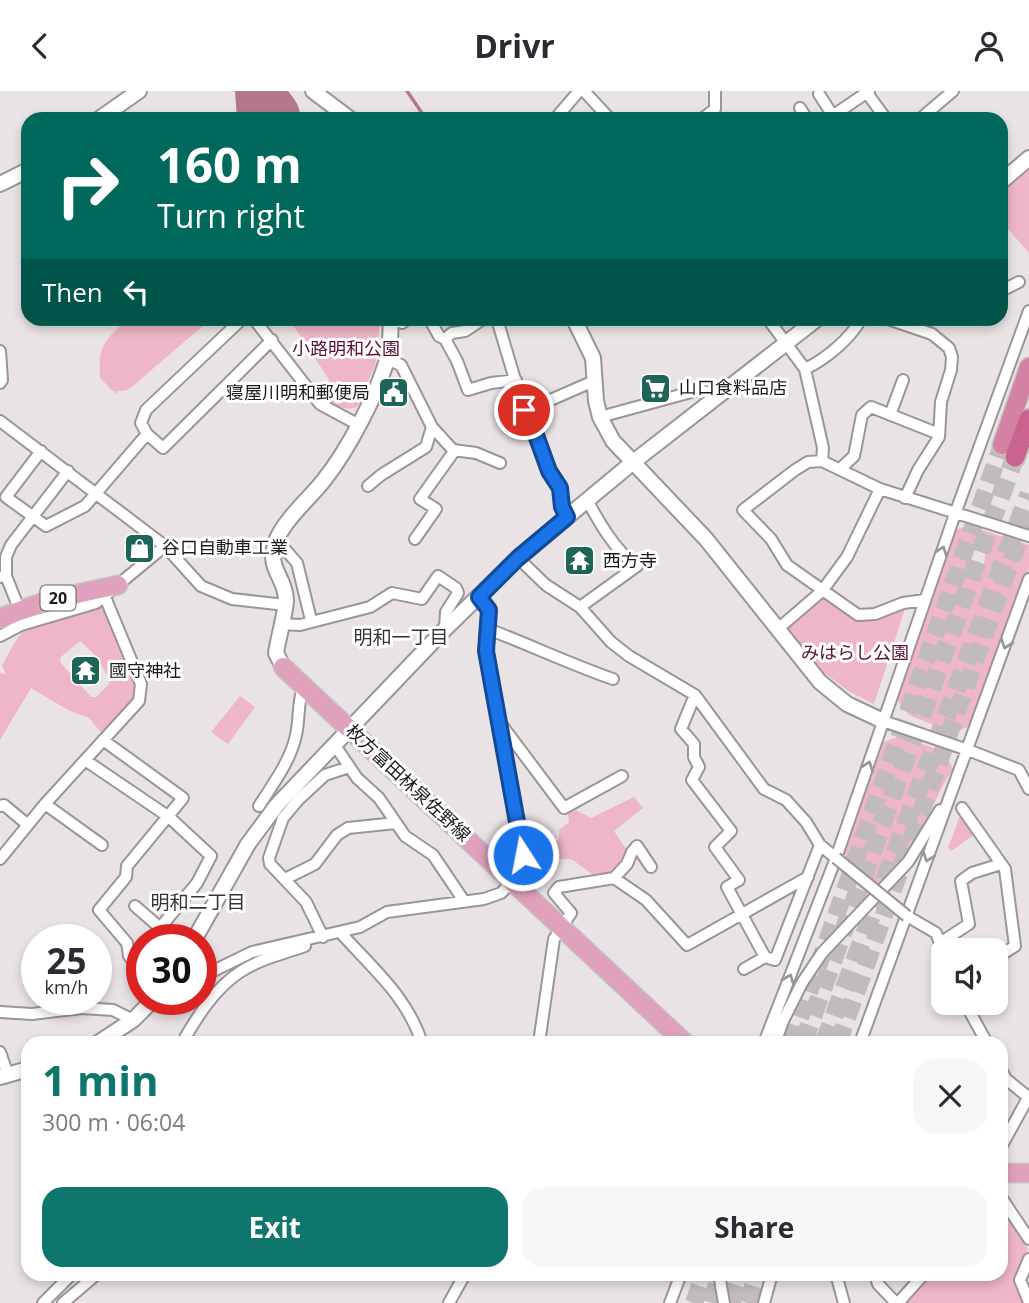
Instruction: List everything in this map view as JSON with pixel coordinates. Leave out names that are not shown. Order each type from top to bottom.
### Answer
[{"type":"highway","points":[[1008,451],[1029,367]]},
{"type":"highway","points":[[1008,451],[1029,419]]},
{"type":"main road","name":"20","points":[[0,618],[49,600],[111,591]]},
{"type":"main road","name":"枚方富田林泉佐野線","points":[[283,667],[677,1036]]},
{"type":"main road","points":[[1008,1173],[1029,1174]]},
{"type":"street","points":[[109,112],[139,91]]},
{"type":"street","points":[[313,91],[342,112]]},
{"type":"street","points":[[561,112],[579,91]]},
{"type":"street","points":[[584,91],[604,112]]},
{"type":"street","points":[[711,112],[715,109],[715,91]]},
{"type":"street","points":[[928,112],[953,91]]},
{"type":"street","points":[[840,112],[868,92],[881,112]]},
{"type":"street","points":[[819,95],[829,112]]},
{"type":"street","points":[[800,108],[803,112]]},
{"type":"street","points":[[1008,177],[1028,162]]},
{"type":"street","points":[[0,184],[21,174]]},
{"type":"street","points":[[1008,288],[1019,282]]},
{"type":"street","points":[[767,1036],[835,859],[1029,311]]},
{"type":"street","points":[[236,326],[146,410],[141,423],[147,434],[163,448],[272,340]]},
{"type":"street","points":[[260,326],[320,404],[359,425]]},
{"type":"street","points":[[283,667],[276,653],[286,593],[273,564],[277,540],[285,525],[326,478],[359,425],[387,359],[389,326]]},
{"type":"street","points":[[433,326],[439,336],[445,339],[457,361],[468,390],[491,383],[516,380]]},
{"type":"street","points":[[445,339],[452,333],[465,331],[472,326]]},
{"type":"street","points":[[498,326],[524,410],[549,471],[560,488],[562,507],[567,517]]},
{"type":"street","points":[[577,326],[593,358],[600,417],[613,441],[706,539],[820,682],[847,703],[883,721],[1024,767],[1029,789]]},
{"type":"street","points":[[773,326],[805,369],[823,448],[822,461]]},
{"type":"street","points":[[203,924],[248,844],[277,805],[444,629],[518,558],[587,500],[808,326]]},
{"type":"street","points":[[805,369],[851,334],[856,326]]},
{"type":"street","points":[[905,498],[939,434],[941,402],[951,370],[952,357],[949,348],[932,334],[912,326]]},
{"type":"street","points":[[0,351],[0,383]]},
{"type":"street","points":[[387,359],[401,365],[432,427],[455,450],[476,453],[499,463]]},
{"type":"street","points":[[890,415],[903,380]]},
{"type":"street","points":[[548,401],[594,381]]},
{"type":"street","points":[[600,417],[695,391],[704,391],[716,398]]},
{"type":"street","points":[[840,470],[853,456],[862,415],[871,407],[939,434]]},
{"type":"street","points":[[0,421],[165,546],[201,586],[232,599],[286,605]]},
{"type":"street","points":[[369,486],[381,475],[426,447],[432,427]]},
{"type":"street","points":[[41,451],[6,497],[46,526],[85,506],[147,434]]},
{"type":"street","points":[[415,539],[436,509],[420,499],[455,450]]},
{"type":"street","points":[[925,600],[903,603],[875,614],[858,615],[787,565],[771,539],[743,510],[795,470],[808,462],[822,461],[880,489],[1029,536]]},
{"type":"street","points":[[2,577],[11,545],[68,471]]},
{"type":"street","points":[[779,628],[822,591],[847,557],[880,489]]},
{"type":"street","points":[[580,607],[637,566],[629,561],[599,522],[587,500]]},
{"type":"street","points":[[277,540],[297,563],[312,620]]},
{"type":"street","points":[[0,636],[20,622],[87,608],[165,546]]},
{"type":"street","points":[[518,558],[546,585],[580,607],[611,642],[629,656],[695,695],[764,789],[786,800],[806,821],[820,845],[907,916],[936,933],[938,938]]},
{"type":"street","points":[[0,561],[2,577],[16,601]]},
{"type":"street","points":[[280,624],[300,625],[370,607],[392,593],[422,600],[438,576],[456,588],[458,593],[446,613],[444,629]]},
{"type":"street","points":[[863,1036],[1029,579]]},
{"type":"street","points":[[0,859],[45,804],[139,701],[141,684],[111,591]]},
{"type":"street","points":[[217,969],[252,952],[360,927],[387,912],[484,899],[501,893],[512,882],[523,855],[486,651],[489,610],[479,597]]},
{"type":"street","points":[[488,629],[551,653],[570,664],[612,678]]},
{"type":"street","points":[[259,806],[285,762],[296,736],[298,700],[304,685]]},
{"type":"street","points":[[695,695],[681,729],[694,744],[694,757],[699,767],[692,779],[731,831],[715,847],[739,880],[727,887],[765,957],[775,960],[820,845]]},
{"type":"street","points":[[497,717],[564,809],[622,776]]},
{"type":"street","points":[[103,740],[183,798],[127,866],[126,877],[99,909],[126,942]]},
{"type":"street","points":[[334,744],[357,779],[379,798],[411,842],[433,855],[464,901]]},
{"type":"street","points":[[85,760],[169,817],[211,856],[197,883],[163,924]]},
{"type":"street","points":[[321,937],[306,902],[268,858],[283,818],[299,799],[325,775],[349,767]]},
{"type":"street","points":[[778,1036],[802,983],[822,953],[908,862],[950,796]]},
{"type":"street","points":[[45,804],[102,845]]},
{"type":"street","points":[[0,806],[4,806],[28,825]]},
{"type":"street","points":[[962,808],[1004,869],[1015,946],[1008,950]]},
{"type":"street","points":[[285,879],[315,864],[337,835],[348,828],[396,823]]},
{"type":"street","points":[[540,1036],[554,939],[571,913],[555,893],[559,887],[614,878],[627,864],[637,846],[651,867]]},
{"type":"street","points":[[953,938],[969,925],[961,881],[972,873],[1001,864]]},
{"type":"street","points":[[614,878],[646,900],[687,945],[808,877]]},
{"type":"street","points":[[135,906],[155,924]]},
{"type":"street","points":[[340,932],[387,980],[415,1023],[420,1036]]},
{"type":"street","points":[[188,1036],[205,1007],[223,985],[241,971],[321,937]]},
{"type":"street","points":[[744,969],[765,957]]},
{"type":"street","points":[[0,1011],[32,1014],[91,1008],[113,1010],[133,1020]]},
{"type":"street","points":[[109,1036],[138,1015]]},
{"type":"street","points":[[972,1015],[983,1036]]},
{"type":"street","points":[[542,1025],[546,1036]]},
{"type":"street","points":[[0,1052],[4,1076],[21,1071]]},
{"type":"street","points":[[1008,1080],[1028,1097],[1008,1134]]},
{"type":"street","points":[[1008,1208],[1029,1239]]},
{"type":"street","points":[[1029,1259],[1020,1280],[1029,1302]]},
{"type":"street","points":[[43,1303],[65,1281]]},
{"type":"street","points":[[63,1303],[90,1281]]},
{"type":"street","points":[[449,1303],[461,1281]]},
{"type":"street","points":[[670,1303],[678,1281]]},
{"type":"street","points":[[720,1281],[724,1303]]},
{"type":"street","points":[[764,1303],[770,1281]]},
{"type":"street","points":[[838,1281],[844,1303]]},
{"type":"street","points":[[876,1281],[897,1303],[917,1281]]},
{"type":"street","points":[[78,1292],[85,1303]]},
{"type":"green space","points":[[1029,165],[1029,253],[1008,229],[1008,178]]},
{"type":"green space","points":[[120,326],[203,326],[128,390],[117,391],[116,394],[100,378],[100,357],[108,339]]},
{"type":"green space","name":"小路明和公園","points":[[294,326],[379,326],[376,363],[357,407],[341,407],[317,391],[329,381]]},
{"type":"green space","points":[[969,526],[1029,545],[1029,569],[970,726],[953,733],[909,715],[897,700],[954,530]],"holes":[[[978,549],[986,550],[984,564],[968,562],[971,553]]]},
{"type":"green space","name":"みはらし公園","points":[[824,595],[857,619],[905,609],[874,704],[850,692],[823,672],[788,629]]},
{"type":"green space","points":[[99,605],[126,650],[134,679],[133,699],[106,730],[100,731],[89,718],[68,710],[31,688],[0,740],[0,673],[6,674],[2,666],[16,640],[29,628]],"holes":[[[80,641],[96,656],[110,680],[96,697],[91,697],[60,662],[61,657]]]},
{"type":"green space","points":[[240,696],[255,707],[228,744],[211,732]]},
{"type":"green space","points":[[900,736],[945,752],[953,769],[912,844],[877,885],[847,861],[844,850],[884,742]],"holes":[[[872,832],[885,838],[878,852],[866,846]]]},
{"type":"green space","points":[[634,797],[643,808],[614,831],[629,853],[609,873],[592,874],[571,859],[547,859],[531,867],[527,861],[526,851],[540,854],[559,839],[559,830],[569,822],[568,814],[576,810],[591,818]]},
{"type":"green space","points":[[960,816],[974,835],[951,851],[948,848]]},
{"type":"green space","points":[[1008,1218],[1028,1249],[1017,1282],[1026,1303],[906,1303],[926,1281],[1008,1281]]},
{"type":"shaded area","points":[[235,91],[288,91],[300,112],[236,112]]},
{"type":"waterway","points":[[407,91],[421,112]]},
{"type":"tunnel","points":[[793,1036],[1002,445]]},
{"type":"tunnel","points":[[806,1036],[1015,457]]},
{"type":"tunnel","points":[[827,1036],[1029,494]]},
{"type":"tunnel","points":[[841,1036],[1029,511]]},
{"type":"tunnel","points":[[694,1303],[702,1281]]},
{"type":"tunnel","points":[[712,1303],[719,1281]]},
{"type":"tunnel","points":[[731,1303],[738,1281]]},
{"type":"tunnel","points":[[748,1303],[755,1281]]},
{"type":"place","name":"山口食料品店","points":[[656,388]]},
{"type":"place","name":"寝屋川明和郵便局","points":[[393,393]]},
{"type":"place","name":"谷口自動車工業","points":[[139,548]]},
{"type":"place","name":"西方寺","points":[[580,561]]},
{"type":"place","name":"國守神社","points":[[86,671]]},
{"type":"district","name":"明和一丁目","points":[[401,637]]},
{"type":"district","name":"明和二丁目","points":[[198,902]]},
{"type":"route","points":[[523,855],[486,651],[489,610],[479,597],[518,558],[567,517],[562,507],[560,488],[549,471],[524,410]]}]
